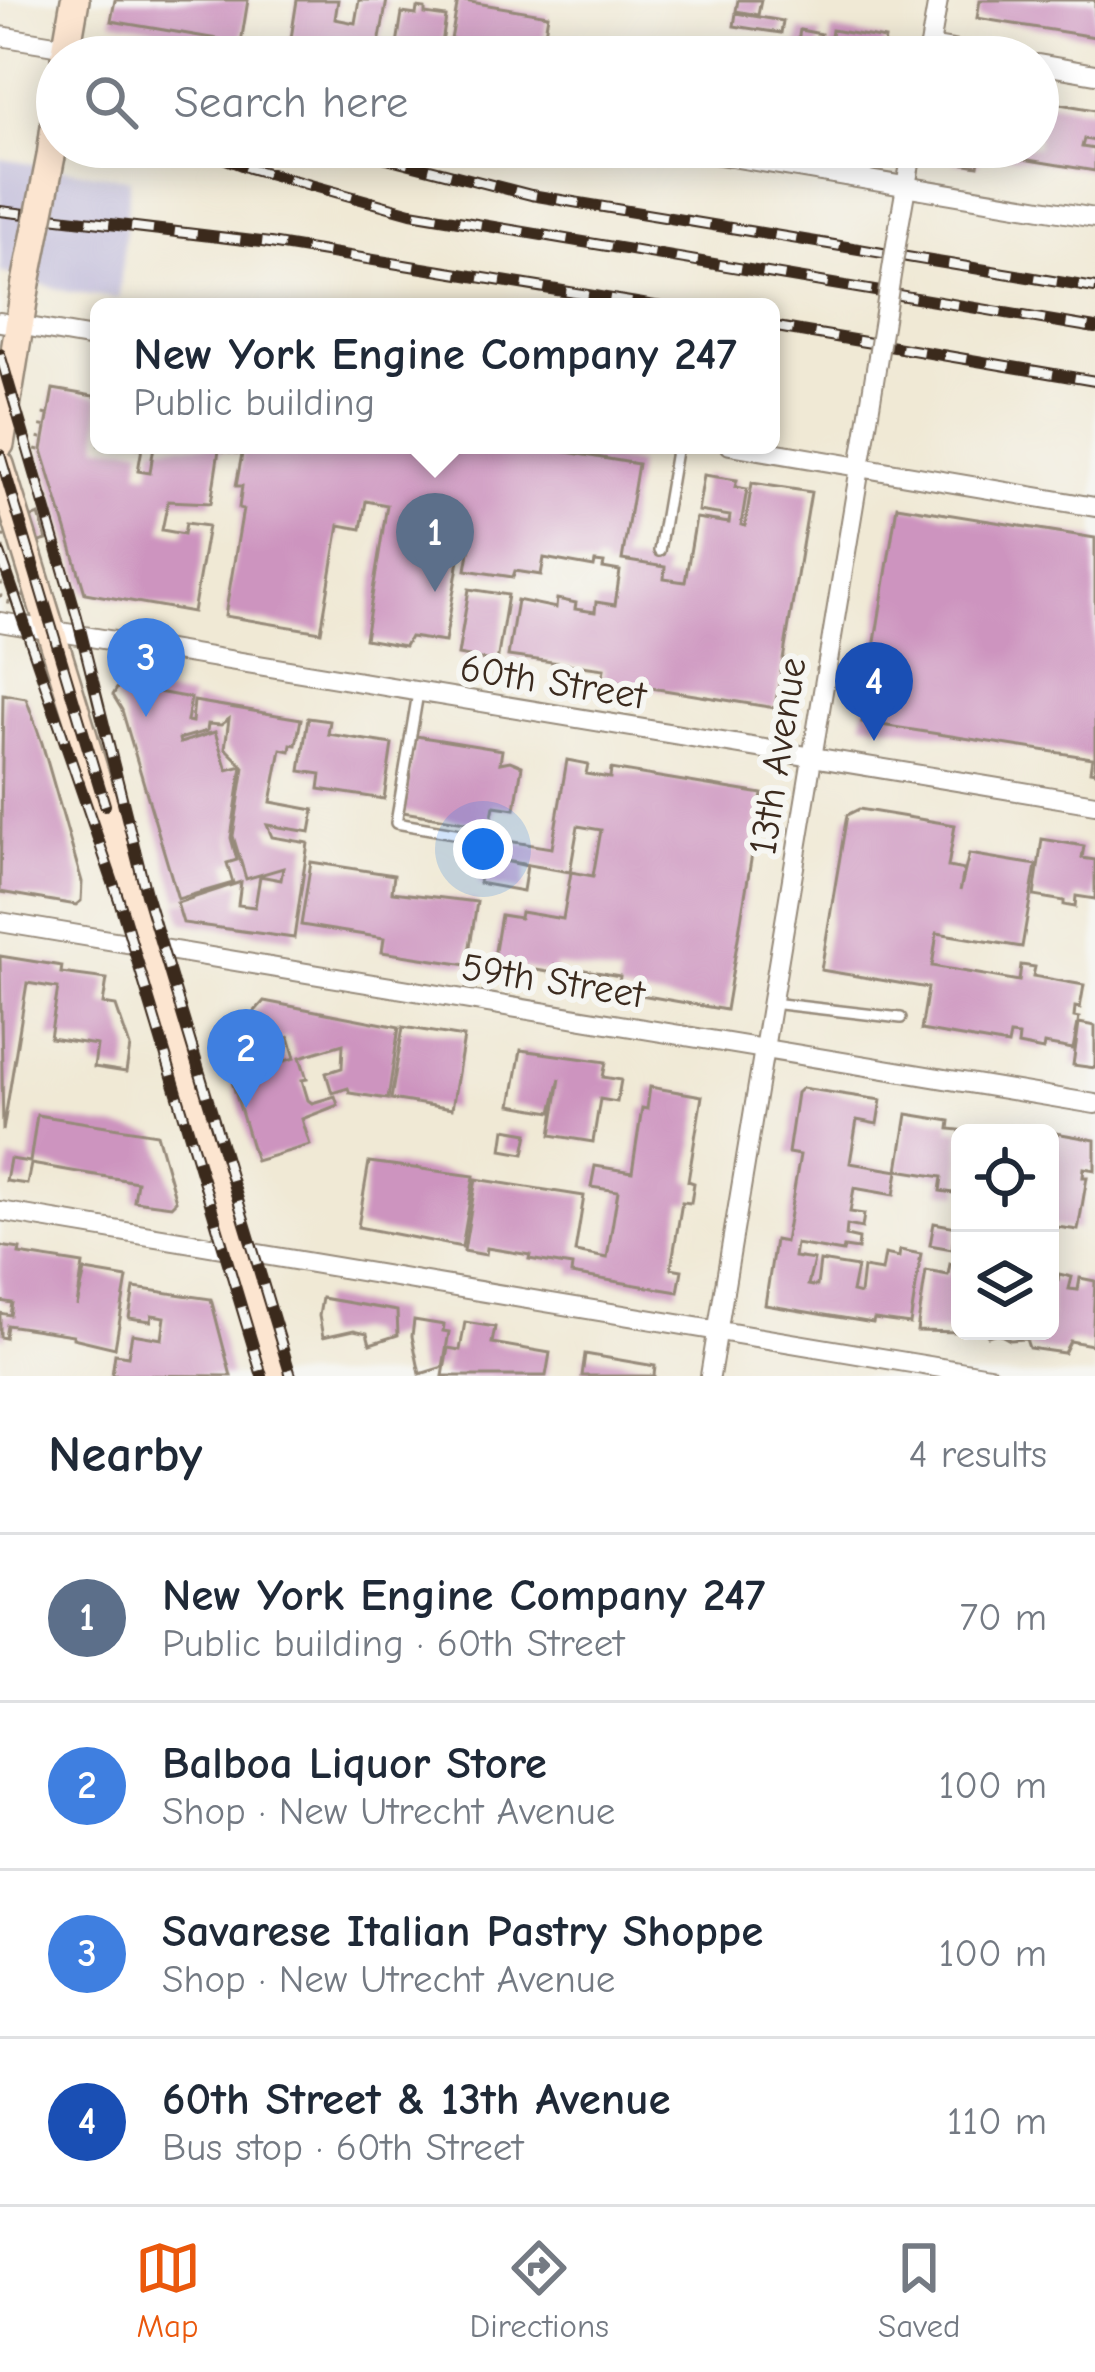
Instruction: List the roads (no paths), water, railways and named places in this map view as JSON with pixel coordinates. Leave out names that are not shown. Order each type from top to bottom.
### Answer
[{"type":"street","points":[[68,36],[74,0]]},
{"type":"street","points":[[932,36],[938,0]]},
{"type":"street","points":[[0,36],[36,45]]},
{"type":"street","points":[[1059,68],[1095,74]]},
{"type":"street","points":[[0,444],[10,324],[26,283],[49,168]]},
{"type":"street","points":[[798,168],[1095,218]]},
{"type":"street","name":"13th Avenue","points":[[710,1376],[909,168]]},
{"type":"street","points":[[10,324],[90,337]]},
{"type":"street","points":[[780,453],[1095,506]]},
{"type":"street","points":[[0,465],[279,1376]]},
{"type":"street","name":"60th Street","points":[[0,622],[1095,804]]},
{"type":"street","name":"59th Street","points":[[0,922],[1095,1103]]},
{"type":"street","points":[[0,1211],[989,1376]]},
{"type":"lane","points":[[659,551],[675,454]]},
{"type":"lane","points":[[418,693],[396,823],[483,838]]},
{"type":"lane","points":[[771,1003],[901,1018]]},
{"type":"railway","points":[[249,168],[411,213],[1095,328]]},
{"type":"railway","points":[[426,168],[531,195],[1095,288]]},
{"type":"railway","points":[[0,211],[270,243],[606,298]]},
{"type":"railway","points":[[780,328],[1095,381]]},
{"type":"railway","points":[[0,354],[77,617],[146,894],[291,1376]]},
{"type":"railway","points":[[0,455],[105,805]]},
{"type":"railway","points":[[0,553],[119,900],[262,1376]]},
{"type":"place","name":"New York Engine Company 247","points":[[435,592]]},
{"type":"place","name":"Savarese Italian Pastry Shoppe","points":[[146,717]]},
{"type":"place","name":"60th Street & 13th Avenue","points":[[874,741]]},
{"type":"place","name":"Balboa Liquor Store","points":[[246,1108]]}]
